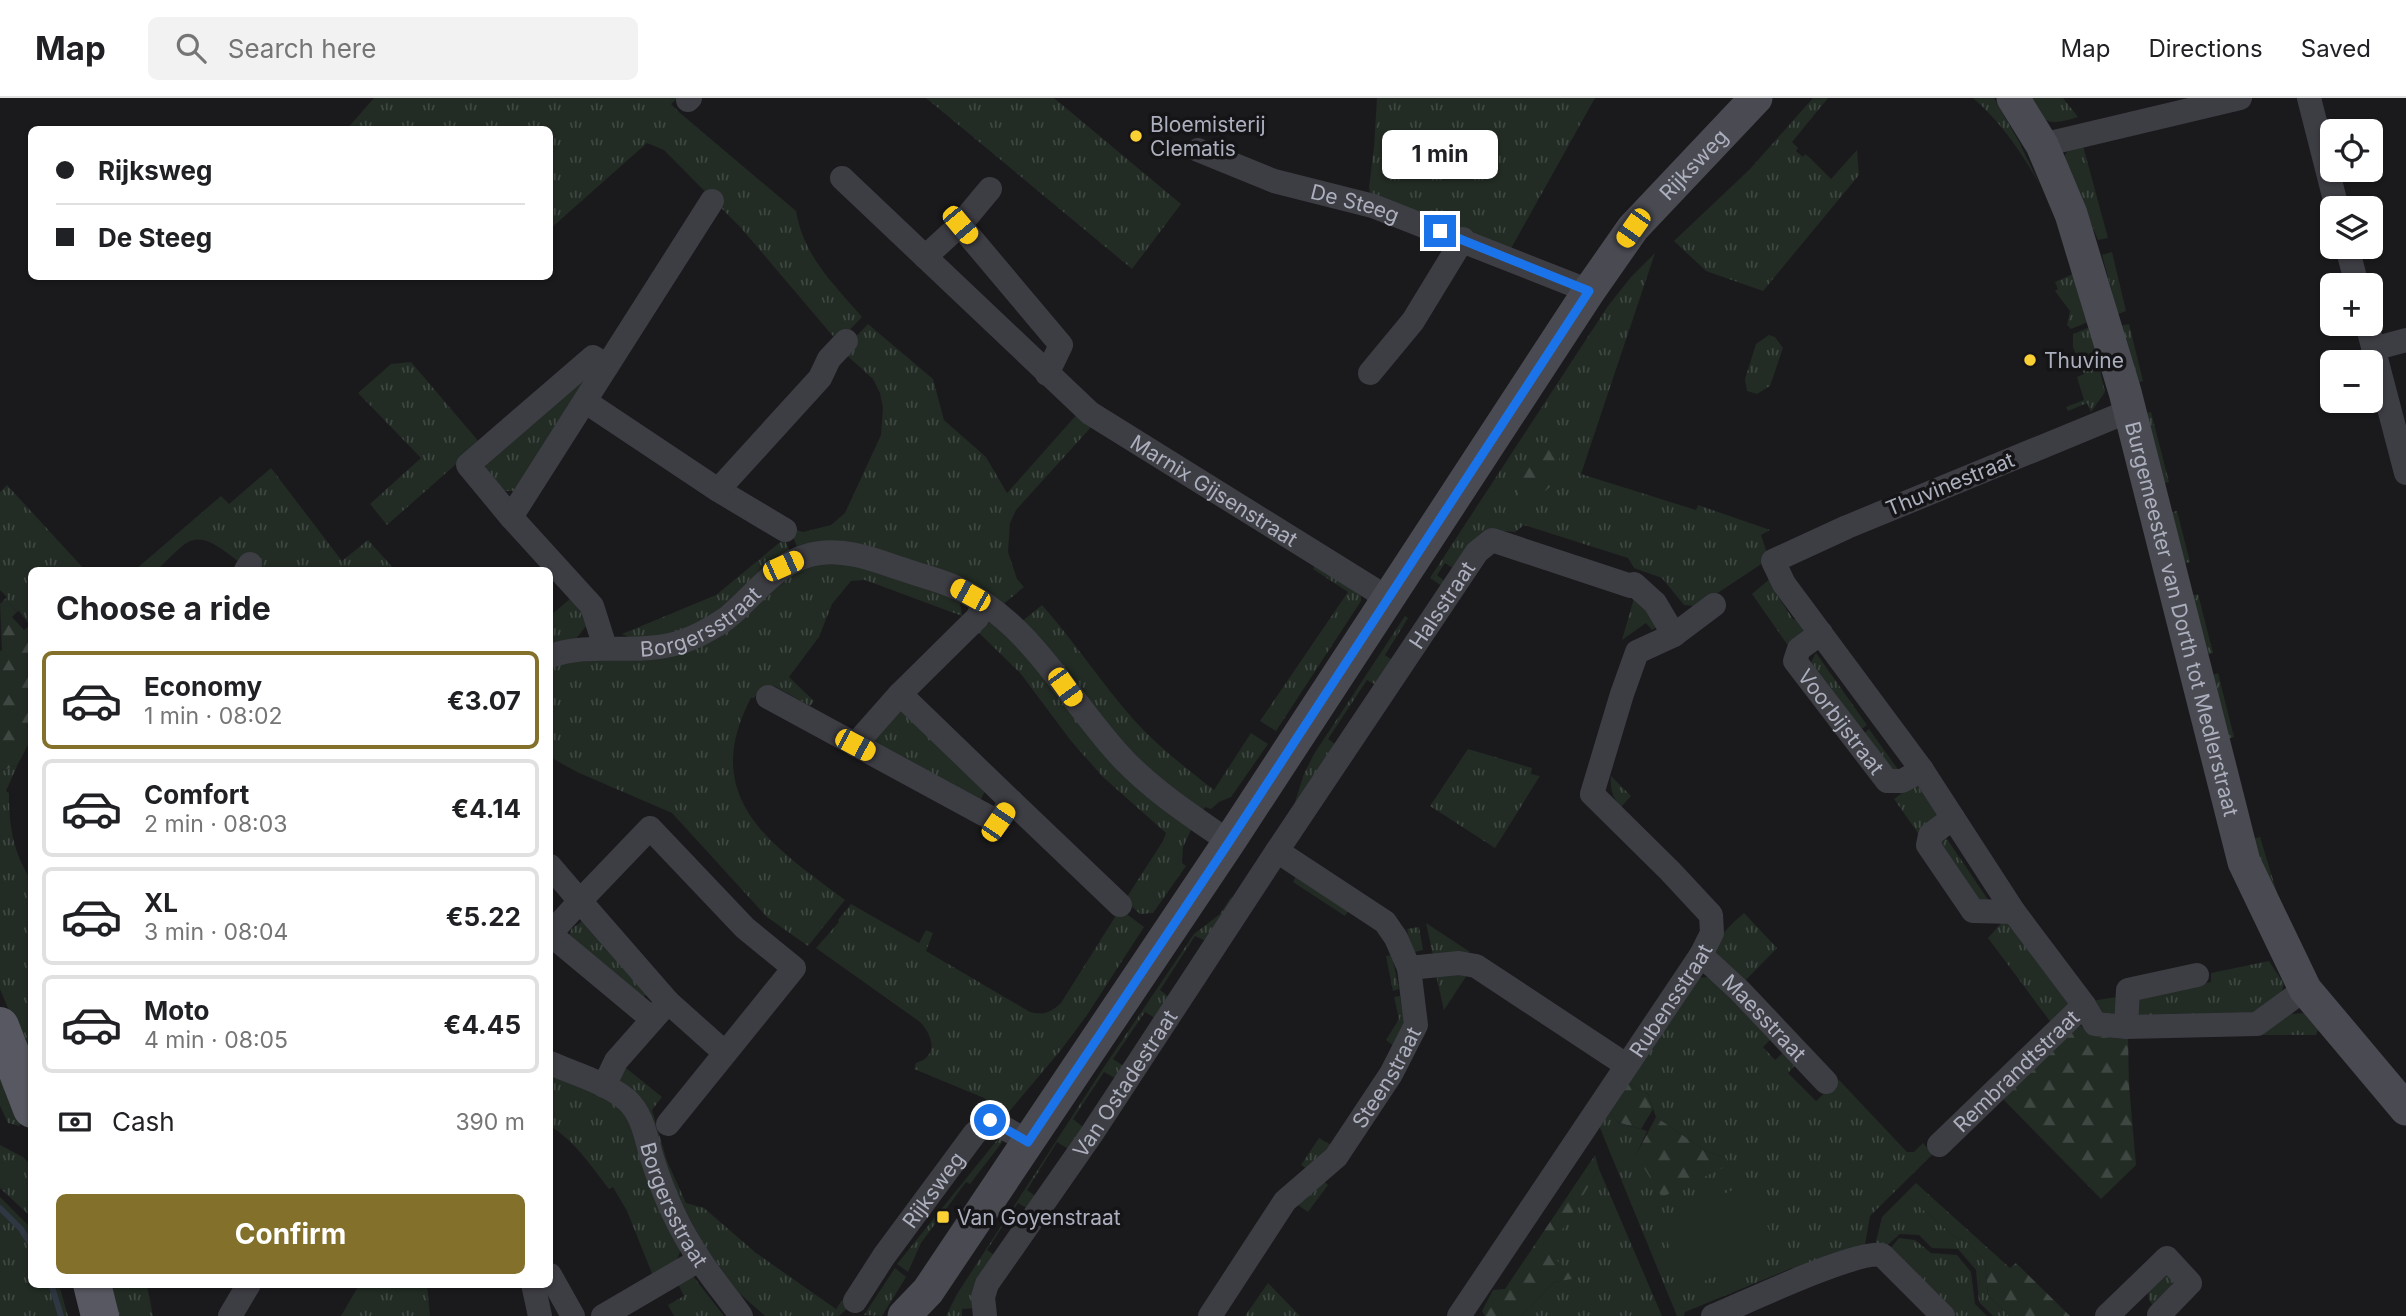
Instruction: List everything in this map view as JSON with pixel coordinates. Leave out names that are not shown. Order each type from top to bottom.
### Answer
[{"type":"main road","points":[[0,1026],[28,1099]]},
{"type":"main road","points":[[93,1288],[100,1316]]},
{"type":"street","name":"Rijksweg","points":[[904,1316],[922,1303],[1633,228],[1756,98]]},
{"type":"street","name":"Burgemeester van Dorth tot Medlerstraat","points":[[2012,98],[2042,145],[2071,214],[2125,392],[2244,862],[2305,989],[2406,1110]]},
{"type":"street","points":[[2042,145],[2240,98]]},
{"type":"street","points":[[2309,98],[2334,196]]},
{"type":"street","name":"De Steeg","points":[[1198,149],[1275,181],[1373,206],[1463,239],[1589,291]]},
{"type":"street","name":"Marnix Gijsenstraat","points":[[842,178],[1047,374],[1101,420],[1373,589],[1386,601]]},
{"type":"street","points":[[925,257],[960,225],[990,189]]},
{"type":"street","points":[[512,517],[712,201]]},
{"type":"street","points":[[960,225],[1061,345],[1047,374]]},
{"type":"street","points":[[1370,373],[1413,321],[1463,239]]},
{"type":"street","points":[[2370,336],[2406,473]]},
{"type":"street","points":[[2373,349],[2406,340]]},
{"type":"street","points":[[718,490],[820,379],[829,359],[845,341]]},
{"type":"street","points":[[605,647],[592,606],[468,465],[593,356],[607,366]]},
{"type":"street","points":[[586,402],[718,490],[785,530]]},
{"type":"street","name":"Thuvinestraat","points":[[1773,561],[1860,522],[2129,411]]},
{"type":"street","name":"Halsstraat","points":[[1277,851],[1477,552],[1492,540],[1631,586],[1634,584],[1655,603],[1674,635]]},
{"type":"street","name":"Borgersstraat","points":[[553,655],[572,650],[605,647],[670,645],[725,619],[783,566],[821,552],[845,553],[873,559],[957,588],[984,605],[1028,641],[1127,763],[1175,804],[1229,842]]},
{"type":"street","name":"Voorbijstraat","points":[[1773,561],[1784,584],[1922,769],[2014,912],[2084,1005]]},
{"type":"street","points":[[855,745],[900,694],[977,618],[984,605]]},
{"type":"street","name":"Rubensstraat","points":[[1459,1316],[1701,956],[1712,933],[1711,915],[1592,794],[1637,652],[1674,635],[1714,605]]},
{"type":"street","name":"Voorbijstraat","points":[[1821,633],[1799,649],[1795,661],[1887,781],[1902,781],[1922,769]]},
{"type":"street","points":[[900,694],[1120,905]]},
{"type":"street","points":[[768,697],[998,822],[1012,801]]},
{"type":"street","points":[[1953,818],[1930,835],[1928,845],[1973,911],[2014,912]]},
{"type":"street","points":[[553,931],[650,828],[745,928],[794,968],[668,1124]]},
{"type":"street","name":"Steenstraat","points":[[1210,1316],[1285,1201],[1336,1157],[1391,1074],[1416,1025],[1409,968],[1396,938],[1385,922],[1277,851]]},
{"type":"street","name":"Van Ostadestraat","points":[[985,1316],[983,1297],[987,1284],[1091,1135],[1277,851]]},
{"type":"street","points":[[553,870],[580,901],[660,1011]]},
{"type":"street","points":[[553,936],[724,1052]]},
{"type":"street","name":"Maesstraat","points":[[1701,956],[1740,991],[1826,1082]]},
{"type":"street","points":[[1409,968],[1459,963],[1476,966],[1626,1065]]},
{"type":"street","points":[[2126,1027],[2128,990],[2197,975]]},
{"type":"street","name":"Rembrandtstraat","points":[[1938,1145],[2084,1005],[2095,1024],[2126,1027],[2256,1024],[2305,989]]},
{"type":"street","points":[[604,1086],[616,1061],[660,1011]]},
{"type":"street","name":"Borgersstraat","points":[[553,1064],[604,1086],[626,1100],[642,1122],[667,1198],[699,1260],[741,1312]]},
{"type":"street","name":"Rijksweg","points":[[855,1301],[884,1256],[975,1133],[990,1120],[1028,1142]]},
{"type":"street","points":[[1713,1316],[1850,1260],[1874,1254],[1882,1255],[1943,1316]]},
{"type":"street","points":[[2107,1316],[2167,1258],[2190,1283],[2159,1315],[2132,1292]]},
{"type":"street","points":[[603,1316],[699,1260]]},
{"type":"street","points":[[553,1280],[573,1316]]},
{"type":"street","points":[[230,1316],[247,1288]]},
{"type":"street","points":[[534,1288],[540,1316]]},
{"type":"green space","points":[[374,98],[678,98],[671,104],[680,113],[796,211],[813,256],[830,281],[862,317],[838,342],[741,228],[664,150],[647,143],[553,226],[553,126],[350,126]]},
{"type":"green space","points":[[926,98],[1054,98],[1181,204],[1132,269]]},
{"type":"green space","points":[[1377,98],[1595,98],[1509,252],[1370,193]]},
{"type":"green space","points":[[1813,98],[1828,98],[1792,142],[1798,148],[1796,151],[1803,157],[1805,154],[1809,157],[1831,179],[1857,150],[1859,175],[1763,291],[1706,271],[1674,241],[1750,169]]},
{"type":"green space","points":[[1973,98],[1994,98],[2040,185],[2010,138]]},
{"type":"green space","points":[[2030,98],[2063,98],[2078,117],[2060,122],[2048,121],[2039,114]]},
{"type":"green space","points":[[2082,142],[2108,238],[2098,240],[2075,186],[2061,166],[2068,151]]},
{"type":"green space","points":[[2112,252],[2126,311],[2118,314],[2102,255]]},
{"type":"green space","points":[[1655,253],[1581,474],[1696,510],[1698,505],[1770,530],[1761,535],[1769,559],[1704,602],[1694,606],[1684,605],[1662,578],[1634,568],[1628,558],[1524,525],[1515,532],[1503,531],[1486,536],[1474,547],[1457,571],[1445,563],[1437,575],[1448,584],[1445,588],[1430,578],[1608,306]]},
{"type":"green space","points":[[2075,273],[2088,322],[2071,329],[2067,325],[2070,311],[2055,291],[2058,289],[2055,282]]},
{"type":"green space","points":[[868,324],[933,379],[944,420],[986,457],[1007,493],[1079,412],[1093,425],[1016,510],[1010,523],[1008,552],[1017,579],[1024,587],[1001,606],[798,550],[790,528],[803,532],[831,525],[845,513],[881,435],[883,408],[880,393],[873,379],[842,351]]},
{"type":"green space","points":[[2129,324],[2143,381],[2128,386],[2119,326]]},
{"type":"green space","points":[[2090,327],[2105,392],[2091,412],[2087,403],[2068,411],[2066,407],[2084,400],[2077,377],[2084,374],[2073,347],[2073,334]]},
{"type":"green space","points":[[1769,335],[1775,337],[1783,348],[1770,386],[1757,394],[1747,391],[1745,379],[1756,344]]},
{"type":"green space","points":[[411,362],[480,443],[387,525],[370,504],[421,458],[358,393],[391,364]]},
{"type":"green space","points":[[590,374],[514,491],[505,491],[486,471],[485,463]]},
{"type":"green space","points":[[2151,412],[2169,482],[2160,484],[2135,416]]},
{"type":"green space","points":[[1539,441],[1560,450],[1557,481],[1537,498],[1518,497],[1519,469]]},
{"type":"green space","points":[[271,468],[342,561],[368,540],[392,567],[247,567],[211,543],[194,540],[185,544],[160,567],[138,567],[221,496],[229,504]]},
{"type":"green space","points":[[7,485],[82,567],[28,567],[28,623],[0,590],[0,492]]},
{"type":"green space","points":[[2177,511],[2190,562],[2180,565],[2167,513]]},
{"type":"green space","points":[[784,539],[791,553],[713,614],[678,631],[659,636],[636,638],[622,634],[716,595]]},
{"type":"green space","points":[[835,559],[941,592],[960,603],[962,616],[865,580],[851,581],[832,604],[819,637],[789,677],[814,701],[810,706],[774,686],[765,690],[761,688],[754,698],[751,698],[737,733],[733,764],[738,792],[751,816],[769,839],[845,900],[808,946],[767,917],[672,813],[577,772],[553,759],[553,664],[644,656],[783,576]]},
{"type":"green space","points":[[1316,563],[1361,596],[1361,601],[1276,731],[1260,721],[1348,592],[1313,569]]},
{"type":"green space","points":[[1772,577],[1775,580],[1773,589],[1793,619],[1801,620],[1809,632],[1789,647],[1752,594]]},
{"type":"green space","points":[[1636,591],[1661,624],[1652,630],[1646,623],[1622,640]]},
{"type":"green space","points":[[2198,594],[2213,653],[2202,656],[2188,597]]},
{"type":"green space","points":[[571,598],[583,612],[586,626],[576,639],[553,646],[553,613]]},
{"type":"green space","points":[[5,599],[17,612],[12,617],[24,630],[28,627],[28,745],[18,764],[0,772],[2,650],[0,604]]},
{"type":"green space","points":[[1042,605],[1142,729],[1214,790],[1251,733],[1268,744],[1231,797],[1211,809],[1205,807],[1201,814],[1155,778],[1020,623]]},
{"type":"green space","points":[[1405,616],[1408,618],[1385,655],[1395,662],[1383,689],[1367,680],[1328,739],[1339,747],[1294,805],[1314,754]]},
{"type":"green space","points":[[985,622],[997,624],[1192,828],[1183,847],[1182,863],[1186,866],[1153,913],[1140,914],[1125,900],[1166,833],[1103,777],[1071,741],[1021,674],[975,629]]},
{"type":"green space","points":[[1816,653],[1867,725],[1858,732],[1811,662]]},
{"type":"green space","points":[[2218,673],[2234,737],[2223,740],[2202,679]]},
{"type":"green space","points":[[899,708],[986,789],[980,801],[877,750],[872,739]]},
{"type":"green space","points":[[1869,729],[1902,775],[1898,778],[1861,736]]},
{"type":"green space","points":[[1468,749],[1532,768],[1531,774],[1540,776],[1495,848],[1430,806]]},
{"type":"green space","points":[[18,764],[6,791],[9,793],[11,828],[16,849],[28,875],[28,1056],[0,989],[0,772]]},
{"type":"green space","points":[[1611,776],[1631,796],[1621,807],[1612,793]]},
{"type":"green space","points":[[1911,786],[1918,786],[1940,816],[1920,836],[1894,799]]},
{"type":"green space","points":[[1945,836],[1993,907],[1985,910],[1939,849],[1941,838]]},
{"type":"green space","points":[[2260,837],[2277,893],[2271,896],[2249,840]]},
{"type":"green space","points":[[1296,876],[1348,911],[1345,916],[1293,882]]},
{"type":"green space","points":[[1231,897],[1236,901],[1208,942],[1195,936],[1160,990],[1174,1001],[1160,1021],[1145,1012],[1113,1059],[1125,1067],[1117,1079],[1104,1072],[1073,1119],[1087,1130],[1073,1152],[1057,1142],[1027,1190],[1038,1198],[1030,1210],[1018,1203],[987,1250],[997,1257],[977,1308],[962,1309],[962,1316],[946,1316],[957,1294],[1106,1064],[1194,934],[1220,914]]},
{"type":"green space","points":[[851,904],[919,943],[926,930],[933,933],[926,951],[1030,1012],[1039,1013],[1050,1011],[1061,1003],[1120,909],[1144,927],[1087,1015],[1007,1114],[984,1098],[914,1069],[916,1063],[931,1051],[931,1039],[925,1027],[816,948]]},
{"type":"green space","points":[[1744,913],[1777,948],[1743,983],[1723,967],[1716,953],[1719,940]]},
{"type":"green space","points":[[584,920],[647,993],[644,997],[569,937],[571,929]]},
{"type":"green space","points":[[2010,920],[2069,1001],[2067,1010],[2052,1024],[1988,938],[2003,921]]},
{"type":"green space","points":[[1426,923],[1470,952],[1434,960]]},
{"type":"green space","points":[[1419,927],[1423,950],[1411,953],[1407,929]]},
{"type":"green space","points":[[1392,955],[1399,989],[1393,991],[1386,956]]},
{"type":"green space","points":[[2269,961],[2284,984],[2279,1001],[2254,1018],[2137,1018],[2137,1000],[2211,982],[2211,973]]},
{"type":"green space","points":[[1469,972],[1444,1010],[1436,975]]},
{"type":"green space","points":[[1696,978],[1714,980],[1773,1037],[1763,1047],[1775,1060],[1786,1050],[1797,1063],[1788,1073],[1816,1101],[1839,1080],[1907,1152],[1914,1152],[1923,1143],[1933,1154],[1870,1216],[1865,1245],[1802,1272],[1792,1268],[1685,1312],[1684,1316],[1677,1316],[1598,1123],[1608,1107],[1617,1122],[1647,1131],[1636,1155],[1727,1159],[1704,1150],[1656,1117],[1648,1094],[1625,1082]]},
{"type":"green space","points":[[1400,996],[1406,1034],[1398,1049],[1386,1040],[1399,1019],[1394,997]]},
{"type":"green space","points":[[2117,997],[2122,1010],[2107,1018],[2091,1001]]},
{"type":"green space","points":[[2305,1013],[2318,1030],[2316,1035],[2258,1035],[2290,1014]]},
{"type":"green space","points":[[2074,1021],[2099,1035],[2128,1039],[2136,1165],[2101,1199],[2000,1096]]},
{"type":"green space","points":[[0,1062],[21,1122],[19,1126],[8,1123],[0,1106]]},
{"type":"green space","points":[[621,1064],[662,1097],[652,1110],[667,1161],[686,1203],[704,1208],[756,1253],[836,1309],[842,1300],[850,1306],[839,1316],[765,1316],[740,1294],[709,1256],[620,1083]]},
{"type":"green space","points":[[553,1073],[613,1102],[626,1114],[681,1249],[677,1260],[653,1276],[627,1211],[613,1187],[609,1189],[575,1146],[553,1128]]},
{"type":"green space","points":[[1625,1082],[1648,1094],[1653,1109],[1641,1129],[1617,1122],[1608,1107]]},
{"type":"green space","points":[[1656,1117],[1704,1150],[1727,1159],[1725,1167],[1662,1197],[1636,1155]]},
{"type":"green space","points":[[1002,1134],[1006,1137],[970,1184],[966,1182],[921,1243],[908,1272],[897,1264]]},
{"type":"green space","points":[[1319,1138],[1333,1146],[1306,1168],[1301,1165]]},
{"type":"green space","points":[[0,1145],[28,1162],[28,1214],[0,1188]]},
{"type":"green space","points":[[1595,1155],[1599,1169],[1548,1253],[1578,1278],[1554,1282],[1521,1316],[1485,1316],[1482,1311],[1493,1290],[1505,1289]]},
{"type":"green space","points":[[1599,1169],[1662,1316],[1521,1316],[1554,1282],[1577,1278],[1547,1253]]},
{"type":"green space","points":[[1320,1178],[1328,1185],[1308,1212],[1295,1203]]},
{"type":"green space","points":[[1748,1183],[1777,1247],[1689,1288],[1659,1224]]},
{"type":"green space","points":[[1916,1183],[2010,1268],[2016,1263],[2070,1316],[2009,1316],[1988,1295],[1985,1262],[1969,1243],[1955,1237],[1905,1194]]},
{"type":"green space","points":[[1905,1194],[1955,1237],[1969,1243],[1985,1262],[1988,1295],[2009,1316],[1993,1316],[1979,1302],[1976,1270],[1958,1249],[1932,1248],[1919,1235],[1900,1234],[1885,1247],[1875,1245],[1882,1217]]},
{"type":"green space","points":[[0,1197],[28,1225],[28,1288],[60,1288],[68,1316],[0,1316]]},
{"type":"green space","points":[[1899,1238],[1915,1240],[1931,1253],[1957,1255],[1971,1272],[1975,1304],[1987,1316],[1954,1316],[1889,1250]]},
{"type":"green space","points":[[895,1268],[906,1277],[882,1316],[864,1315]]},
{"type":"green space","points":[[2162,1272],[2176,1279],[2154,1307],[2149,1300],[2148,1288]]},
{"type":"green space","points":[[693,1276],[724,1316],[674,1316],[668,1305],[684,1296],[677,1282]]},
{"type":"green space","points":[[1268,1283],[1300,1316],[1245,1316]]},
{"type":"green space","points":[[104,1288],[148,1288],[153,1316],[110,1316]]},
{"type":"green space","points":[[357,1288],[427,1288],[430,1316],[341,1316]]},
{"type":"waterway","points":[[0,1208],[28,1240]]},
{"type":"waterway","points":[[52,1288],[61,1316]]},
{"type":"place","name":"Bloemisterij Clematis","points":[[1136,136]]},
{"type":"place","name":"Thuvine","points":[[2030,360]]},
{"type":"place","name":"Van Goyenstraat","points":[[943,1217]]},
{"type":"route","points":[[990,1120],[996,1121],[1028,1142],[1229,842],[1589,291],[1440,231]]}]
